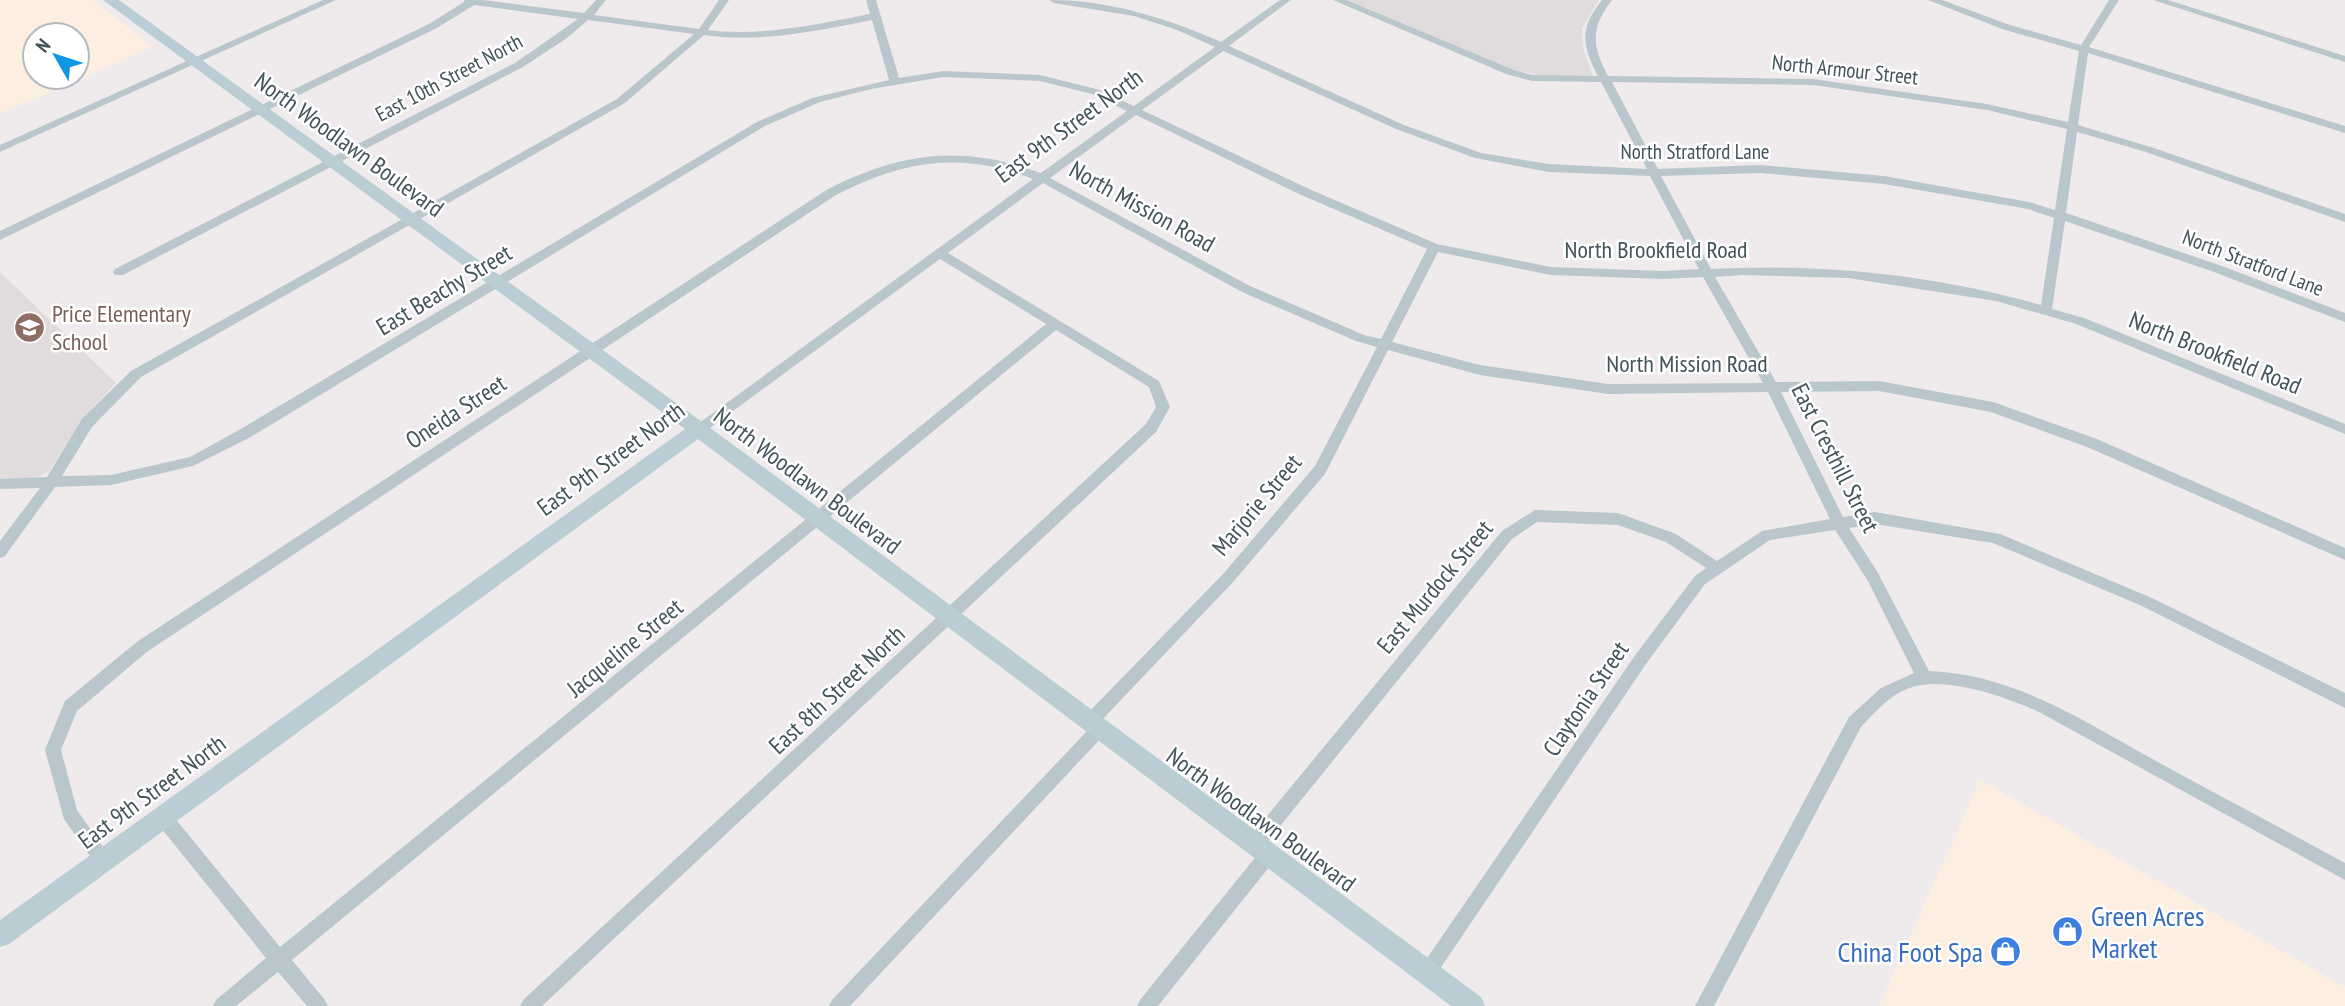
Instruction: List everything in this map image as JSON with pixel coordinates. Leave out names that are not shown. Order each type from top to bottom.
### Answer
[{"type":"main road","name":"North Woodlawn Boulevard","points":[[110,0],[698,429],[1472,1006]]},
{"type":"main road","name":"East 9th Street North","points":[[0,936],[698,429]]},
{"type":"street","points":[[0,149],[331,0]]},
{"type":"street","points":[[0,236],[433,26],[470,0],[732,36],[815,28],[876,16]]},
{"type":"street","name":"East 10th Street North","points":[[119,272],[519,65],[587,16],[601,0]]},
{"type":"street","points":[[0,552],[50,483],[87,423],[136,374],[621,101],[670,63],[702,32],[724,0]]},
{"type":"street","points":[[871,0],[895,82]]},
{"type":"street","name":"North Stratford Lane","points":[[1054,0],[1136,13],[1181,28],[1400,127],[1479,156],[1549,168],[1632,173],[1761,169],[1884,180],[2029,206],[2218,269],[2345,318]]},
{"type":"street","name":"East 9th Street North","points":[[698,429],[1286,0]]},
{"type":"street","name":"North Armour Street","points":[[1338,0],[1510,72],[1547,79],[1813,82],[1987,107],[2073,127],[2150,150],[2345,218]]},
{"type":"street","name":"East Cresthill Street","points":[[1607,0],[1597,12],[1589,30],[1591,53],[1707,273],[1773,388],[1839,522],[1873,576],[1924,678]]},
{"type":"street","points":[[1933,0],[2006,27],[2256,100],[2345,130]]},
{"type":"street","points":[[2046,311],[2084,48],[2114,0]]},
{"type":"street","points":[[2158,0],[2345,59]]},
{"type":"street","name":"North Brookfield Road","points":[[895,82],[943,74],[1040,78],[1096,92],[1303,191],[1434,247],[1551,271],[1663,275],[1744,271],[1848,274],[1996,297],[2104,330],[2345,429]]},
{"type":"street","name":"East Beachy Street","points":[[0,484],[111,480],[193,461],[244,434],[761,124],[816,100],[895,82]]},
{"type":"street","name":"Oneida Street","points":[[103,860],[70,813],[53,750],[71,706],[143,646],[852,181],[895,165],[960,156],[1013,166],[1042,178]]},
{"type":"street","name":"North Mission Road","points":[[1042,178],[1246,289],[1360,338],[1480,370],[1608,389],[1879,387],[1993,407],[2092,443],[2345,554]]},
{"type":"street","name":"Marjorie Street","points":[[838,1006],[1229,578],[1320,470],[1434,247]]},
{"type":"street","points":[[939,253],[1055,324]]},
{"type":"street","name":"East 8th Street North","points":[[529,1006],[1151,428],[1163,407],[1154,384],[1055,324]]},
{"type":"street","name":"Jacqueline Street","points":[[222,1006],[1055,324]]},
{"type":"street","name":"East Murdock Street","points":[[1146,1006],[1261,850],[1507,535],[1535,516],[1618,519],[1671,538],[1717,568]]},
{"type":"street","name":"Claytonia Street","points":[[1427,973],[1641,659],[1700,580],[1767,534],[1875,518],[1995,538],[2147,602],[2345,701]]},
{"type":"street","points":[[1704,1006],[1855,722],[1891,689],[1924,678],[1955,680],[2018,695],[2345,872]]},
{"type":"street","points":[[163,817],[319,1006]]},
{"type":"shaded area","points":[[0,0],[93,0],[153,47],[91,74],[91,21],[21,21],[21,91],[53,91],[0,114]]},
{"type":"shaded area","points":[[1344,0],[1599,0],[1582,28],[1583,48],[1593,76],[1542,76],[1511,69]]},
{"type":"shaded area","name":"Price Elementary School","points":[[0,272],[116,383],[83,419],[49,471],[30,481],[0,481]]},
{"type":"shaded area","points":[[1980,780],[2345,987],[2345,1006],[1879,1006]]},
{"type":"place","name":"Price Elementary School","points":[[29,328]]},
{"type":"place","name":"Green Acres Market","points":[[2068,932]]},
{"type":"place","name":"China Foot Spa","points":[[2006,952]]}]
